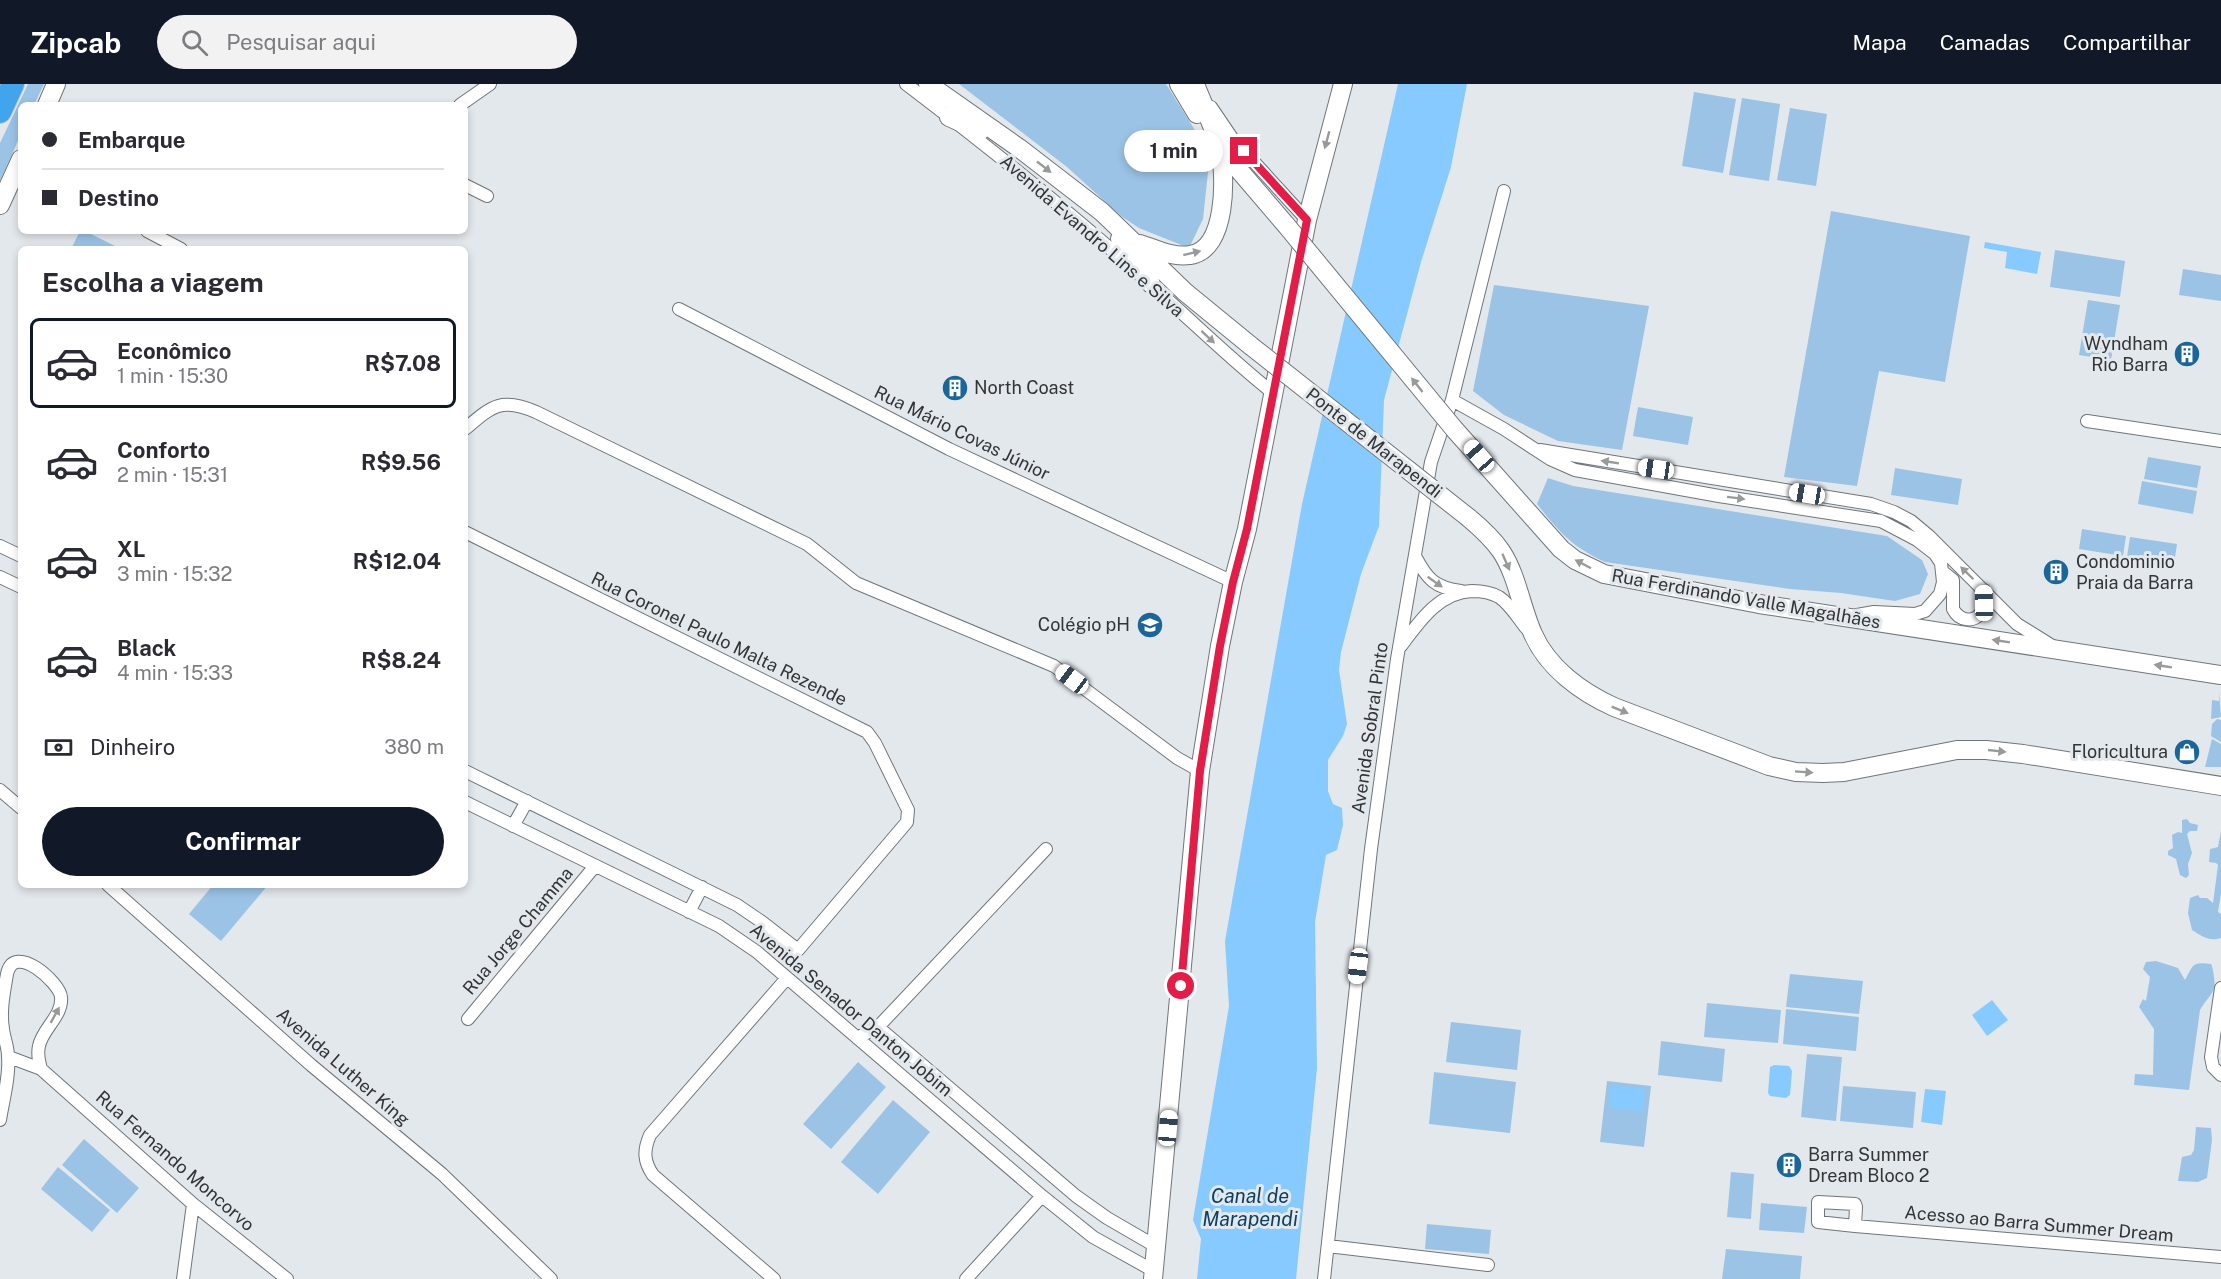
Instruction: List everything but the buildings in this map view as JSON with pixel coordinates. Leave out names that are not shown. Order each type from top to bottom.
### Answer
[{"type":"highway","points":[[0,112],[13,84]]},
{"type":"street","points":[[48,102],[57,84]]},
{"type":"street","points":[[464,102],[490,84]]},
{"type":"street","name":"Avenida Evandro Lins e Silva","points":[[906,84],[1049,195],[1241,368],[1273,393]]},
{"type":"street","name":"Avenida Evandro Lins e Silva","points":[[928,84],[1019,148],[1102,212],[1185,292],[1251,346]]},
{"type":"street","points":[[1179,84],[1219,147]]},
{"type":"street","points":[[1136,243],[1176,255],[1198,253],[1208,246],[1215,233],[1224,186],[1223,170],[1219,147],[1195,84]]},
{"type":"street","points":[[1195,84],[1232,138],[1307,220]]},
{"type":"street","points":[[1154,1275],[1200,771],[1220,646],[1247,529],[1307,220],[1343,84]]},
{"type":"street","points":[[949,117],[1019,148]]},
{"type":"street","name":"Rua Ferdinando Valle Magalhães","points":[[1219,147],[1455,430],[1561,549],[1589,568],[1604,574],[1759,604],[2221,675]]},
{"type":"street","points":[[0,205],[18,168]]},
{"type":"street","points":[[468,186],[487,196]]},
{"type":"street","name":"Avenida Sobral Pinto","points":[[1324,1279],[1371,849],[1399,650],[1431,462],[1452,400],[1504,191]]},
{"type":"street","points":[[1102,212],[1150,284]]},
{"type":"street","points":[[153,234],[175,246]]},
{"type":"street","name":"Rua Mário Covas Júnior","points":[[679,309],[949,449],[1233,582]]},
{"type":"street","name":"Ponte de Marapendi","points":[[1251,346],[1469,518],[1492,539],[1503,553],[1534,636]]},
{"type":"street","points":[[1452,400],[1539,450],[1550,459],[1575,470],[1591,475],[1881,521],[1927,547],[1941,563],[1943,572],[1940,594],[1926,610],[1916,615],[1874,612],[1844,618]]},
{"type":"street","points":[[468,426],[488,409],[498,405],[519,405],[536,412],[807,544],[856,583],[1054,666],[1177,758],[1200,771]]},
{"type":"street","points":[[2087,421],[2221,441]]},
{"type":"street","points":[[1539,450],[1871,504],[1894,512],[1911,521],[1929,536],[2017,624],[2059,650]]},
{"type":"street","points":[[1636,481],[1648,475],[1719,486],[1742,483]]},
{"type":"street","name":"Rua Coronel Paulo Malta Rezende","points":[[468,533],[867,732],[875,743],[909,810],[907,822],[798,950]]},
{"type":"street","points":[[0,546],[18,555]]},
{"type":"street","points":[[1415,556],[1432,581],[1446,589],[1465,592],[1480,591],[1497,596],[1534,636],[1560,671],[1592,697],[1769,766],[1823,773],[1844,772],[1957,750],[1986,750],[2217,784]]},
{"type":"street","points":[[1943,572],[1953,580],[1953,609],[1962,619],[1969,620],[1982,612],[1984,590]]},
{"type":"street","points":[[0,578],[18,586]]},
{"type":"street","points":[[1399,650],[1415,627],[1439,603],[1465,592]]},
{"type":"street","name":"Avenida Senador Danton Jobim","points":[[468,772],[737,905],[798,950]]},
{"type":"street","points":[[0,790],[18,805]]},
{"type":"street","points":[[513,826],[527,801]]},
{"type":"street","name":"Avenida Senador Danton Jobim","points":[[468,804],[736,936],[1096,1240],[1154,1275]]},
{"type":"street","points":[[857,1038],[878,1027],[1046,849]]},
{"type":"street","name":"Rua Jorge Chamma","points":[[468,1019],[595,867]]},
{"type":"street","points":[[689,912],[702,887]]},
{"type":"street","name":"Avenida Luther King","points":[[111,888],[311,1065],[442,1174],[551,1279]]},
{"type":"street","points":[[0,1120],[9,1057],[3,1030],[2,1006],[9,967],[20,960],[32,966],[57,986],[62,999],[58,1013],[38,1047],[40,1069]]},
{"type":"street","points":[[774,1279],[653,1175],[646,1165],[644,1154],[650,1135],[787,978]]},
{"type":"street","points":[[2221,988],[2211,1057],[2213,1067],[2221,1075]]},
{"type":"street","name":"Avenida Senador Danton Jobim","points":[[878,1027],[1076,1196],[1107,1218],[1157,1247]]},
{"type":"street","name":"Rua Fernando Moncorvo","points":[[9,1057],[40,1069],[194,1203],[287,1279]]},
{"type":"street","points":[[966,1279],[1042,1196]]},
{"type":"street","points":[[183,1279],[194,1203]]},
{"type":"street","name":"Acesso ao Barra Summer Dream","points":[[1855,1226],[2221,1257]]},
{"type":"street","points":[[1328,1246],[1488,1265]]},
{"type":"shaded area","points":[[28,84],[44,84],[35,102],[19,102]]},
{"type":"shaded area","points":[[959,84],[1166,84],[1210,154],[1203,219],[1189,248],[1139,228],[1121,216],[1067,167]]},
{"type":"shaded area","points":[[1694,92],[1736,99],[1723,173],[1682,166]]},
{"type":"shaded area","points":[[1742,98],[1780,104],[1769,181],[1729,175]]},
{"type":"shaded area","points":[[18,105],[18,141],[0,181],[0,143]]},
{"type":"shaded area","points":[[1790,108],[1827,114],[1816,186],[1777,180]]},
{"type":"shaded area","points":[[1831,211],[1970,236],[1945,382],[1879,371],[1857,486],[1784,477]]},
{"type":"shaded area","points":[[78,234],[91,234],[115,246],[72,246]]},
{"type":"shaded area","points":[[2055,250],[2125,261],[2120,297],[2050,287]]},
{"type":"shaded area","points":[[2183,269],[2221,275],[2221,301],[2179,295]]},
{"type":"shaded area","points":[[1494,285],[1649,306],[1622,450],[1558,441],[1504,415],[1473,391]]},
{"type":"shaded area","points":[[2088,300],[2120,305],[2111,360],[2079,355]]},
{"type":"shaded area","points":[[1638,407],[1693,417],[1688,445],[1633,436]]},
{"type":"shaded area","points":[[2148,457],[2201,466],[2197,488],[2144,479]]},
{"type":"shaded area","points":[[1895,468],[1962,479],[1958,505],[1891,495]]},
{"type":"shaded area","points":[[1548,478],[1573,486],[1887,536],[1922,560],[1928,574],[1920,594],[1895,601],[1841,593],[1790,589],[1605,562],[1567,538],[1537,504]]},
{"type":"shaded area","points":[[2142,481],[2197,491],[2193,514],[2138,504]]},
{"type":"shaded area","points":[[2082,529],[2126,536],[2123,556],[2079,549]]},
{"type":"shaded area","points":[[2130,537],[2177,544],[2174,564],[2127,557]]},
{"type":"shaded area","points":[[2219,692],[2221,717],[2211,719],[2212,700],[2219,701]]},
{"type":"shaded area","points":[[2217,719],[2221,720],[2221,742],[2211,736],[2212,724]]},
{"type":"shaded area","points":[[2212,739],[2221,744],[2221,767],[2205,767]]},
{"type":"shaded area","points":[[2187,819],[2190,823],[2198,825],[2197,831],[2190,831],[2187,834],[2192,853],[2188,864],[2189,875],[2186,878],[2180,875],[2176,859],[2168,855],[2168,851],[2173,848],[2172,835],[2182,833],[2182,820]]},
{"type":"shaded area","points":[[2221,831],[2221,893],[2218,912],[2221,914],[2221,938],[2213,939],[2206,938],[2192,930],[2188,913],[2190,898],[2198,895],[2213,903],[2218,865],[2209,862],[2210,849],[2218,847]]},
{"type":"shaded area","points":[[211,888],[265,888],[221,941],[189,914]]},
{"type":"shaded area","points":[[2156,961],[2178,968],[2185,980],[2191,968],[2196,964],[2211,964],[2212,966],[2214,987],[2200,1010],[2189,1090],[2134,1085],[2135,1074],[2153,1075],[2154,1029],[2139,1007],[2143,999],[2146,1001],[2150,977],[2143,969],[2146,962]]},
{"type":"shaded area","points":[[1790,974],[1863,981],[1859,1014],[1786,1007]]},
{"type":"shaded area","points":[[1707,1003],[1781,1010],[1778,1043],[1704,1037]]},
{"type":"shaded area","points":[[1786,1009],[1859,1017],[1856,1051],[1783,1044]]},
{"type":"shaded area","points":[[1451,1022],[1521,1030],[1517,1070],[1446,1062]]},
{"type":"shaded area","points":[[1661,1041],[1725,1049],[1722,1082],[1658,1075]]},
{"type":"shaded area","points":[[1807,1054],[1842,1057],[1836,1121],[1801,1117]]},
{"type":"shaded area","points":[[858,1062],[886,1087],[831,1149],[803,1124]]},
{"type":"shaded area","points":[[1434,1072],[1516,1082],[1510,1133],[1429,1124]]},
{"type":"shaded area","points":[[1607,1081],[1651,1086],[1644,1147],[1600,1142]]},
{"type":"shaded area","points":[[1843,1086],[1916,1092],[1913,1128],[1840,1121]]},
{"type":"shaded area","points":[[893,1100],[930,1132],[878,1194],[841,1162]]},
{"type":"shaded area","points":[[2196,1127],[2211,1128],[2212,1140],[2207,1178],[2198,1182],[2178,1181],[2182,1157],[2191,1155],[2194,1150]]},
{"type":"shaded area","points":[[84,1139],[139,1188],[117,1213],[62,1165]]},
{"type":"shaded area","points":[[58,1167],[110,1210],[92,1232],[41,1189]]},
{"type":"shaded area","points":[[1731,1172],[1754,1174],[1751,1219],[1727,1217]]},
{"type":"shaded area","points":[[1761,1203],[1807,1207],[1804,1233],[1759,1230]]},
{"type":"shaded area","points":[[1427,1224],[1491,1230],[1489,1254],[1425,1249]]},
{"type":"shaded area","points":[[1726,1249],[1802,1256],[1800,1279],[1722,1279]]},
{"type":"water","name":"Canal de Marapendi","points":[[1398,84],[1467,84],[1451,167],[1421,262],[1384,400],[1379,526],[1361,574],[1341,652],[1339,670],[1347,724],[1343,736],[1328,760],[1328,791],[1333,804],[1342,808],[1343,825],[1337,850],[1326,855],[1315,922],[1317,1068],[1296,1279],[1197,1279],[1201,1239],[1193,1220],[1229,1006],[1225,941],[1302,504]]},
{"type":"water","points":[[1985,242],[2041,252],[2037,274],[2005,268],[2007,252],[1984,248]]},
{"type":"water","points":[[1992,1000],[2008,1020],[1987,1036],[1972,1015]]},
{"type":"water","points":[[1789,1066],[1792,1071],[1790,1095],[1786,1098],[1770,1096],[1768,1093],[1770,1067]]},
{"type":"water","points":[[1611,1085],[1645,1089],[1642,1111],[1609,1108]]},
{"type":"water","points":[[1925,1089],[1946,1091],[1942,1125],[1921,1122]]},
{"type":"place","name":"Wyndham Rio Barra","points":[[2187,354]]},
{"type":"place","name":"North Coast","points":[[955,388]]},
{"type":"place","name":"Condominio Praia da Barra","points":[[2056,572]]},
{"type":"place","name":"Colégio pH","points":[[1150,625]]},
{"type":"place","name":"Floricultura","points":[[2187,752]]},
{"type":"place","name":"Barra Summer Dream Bloco 2","points":[[1789,1165]]},
{"type":"route","points":[[1181,986],[1200,771],[1220,646],[1247,529],[1307,220],[1244,151]]}]
